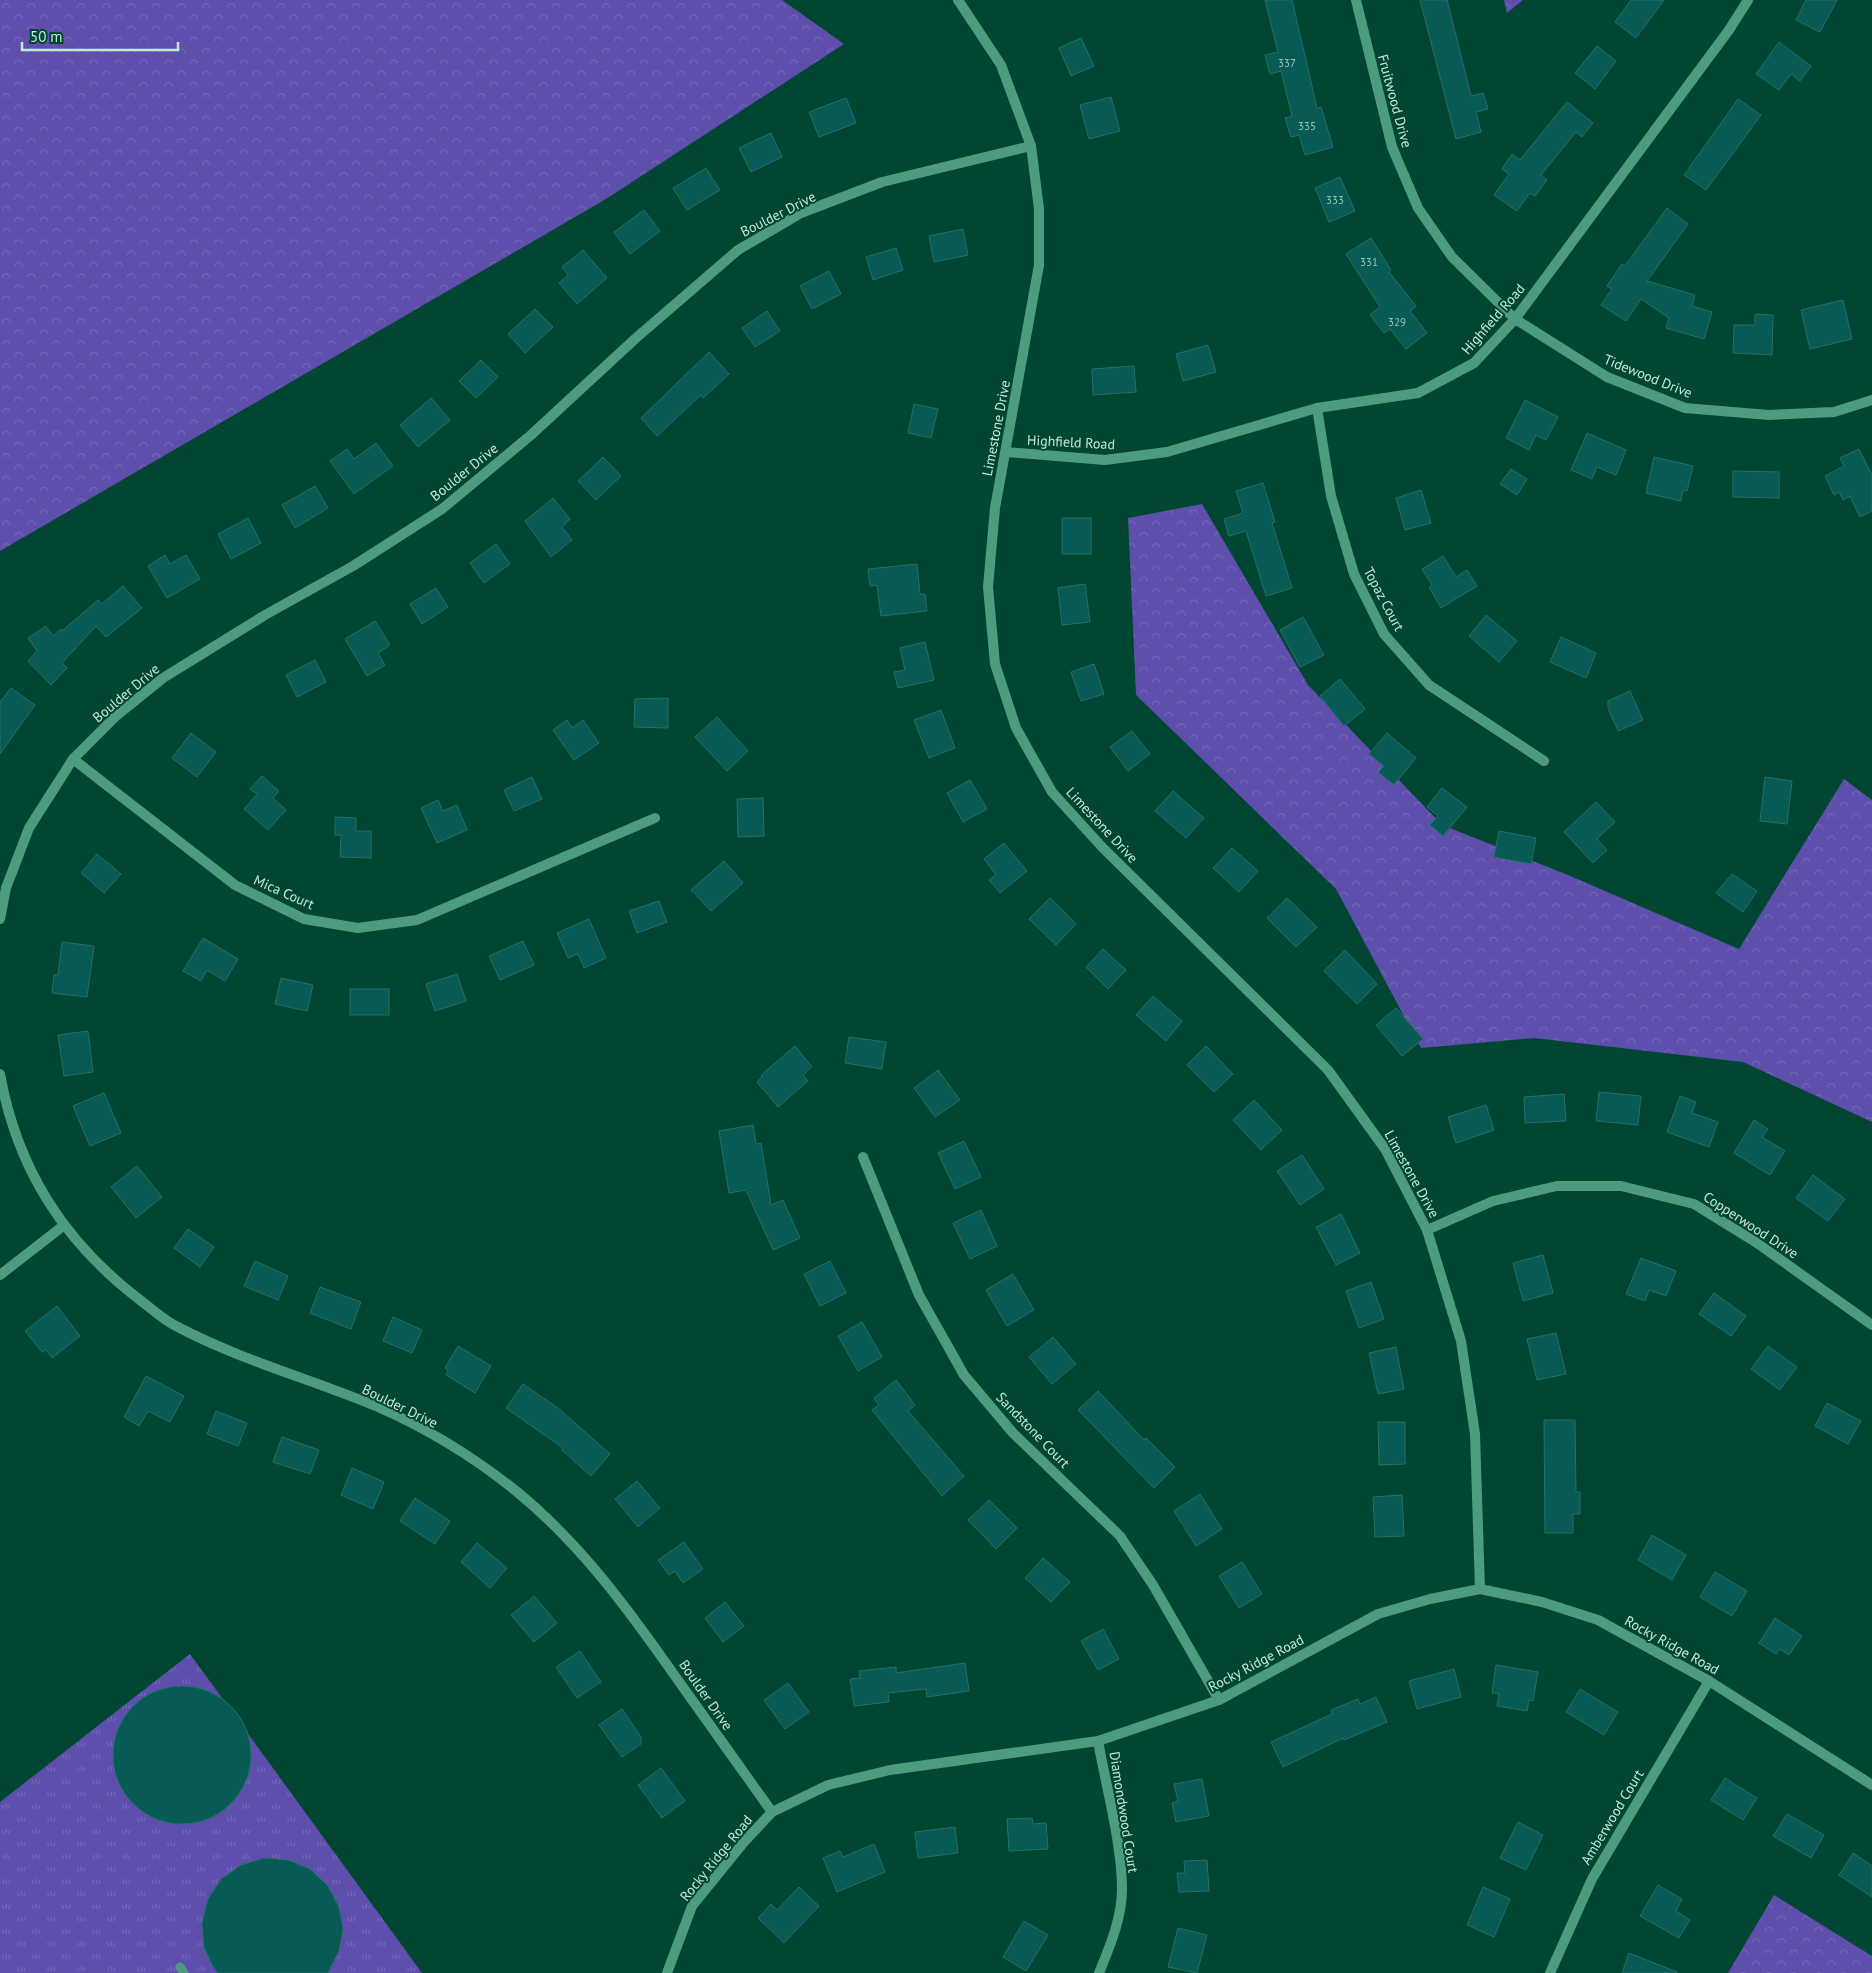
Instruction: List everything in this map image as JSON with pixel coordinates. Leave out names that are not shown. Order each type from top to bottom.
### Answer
[{"type":"street","name":"Limestone Drive","points":[[958,0],[1001,65],[1031,146],[1039,209],[1039,265],[995,508],[988,587],[995,664],[1016,728],[1052,792],[1102,847],[1328,1070],[1385,1149],[1428,1230],[1461,1341],[1475,1434],[1480,1589]]},
{"type":"street","name":"Fruitwood Drive","points":[[1356,0],[1392,147],[1418,208],[1452,257],[1515,319]]},
{"type":"street","name":"Highfield Road","points":[[1006,452],[1105,460],[1168,452],[1318,408],[1418,393],[1474,363],[1515,319],[1723,38],[1748,0]]},
{"type":"street","name":"Boulder Drive","points":[[0,919],[6,888],[29,828],[73,759],[116,716],[163,678],[265,615],[354,566],[442,508],[531,434],[636,338],[738,250],[801,214],[882,182],[1031,146]]},
{"type":"street","name":"Tidewood Drive","points":[[1515,319],[1607,377],[1685,408],[1769,415],[1834,412],[1872,400]]},
{"type":"street","name":"Topaz Court","points":[[1318,408],[1330,496],[1351,566],[1384,634],[1429,686],[1544,761]]},
{"type":"street","name":"Mica Court","points":[[73,759],[236,885],[304,919],[358,928],[417,920],[655,818]]},
{"type":"street","name":"Boulder Drive","points":[[0,1074],[4,1098],[24,1160],[63,1226],[119,1284],[174,1325],[242,1355],[380,1408],[452,1446],[516,1491],[567,1539],[618,1595],[772,1812]]},
{"type":"street","name":"Sandstone Court","points":[[863,1157],[919,1295],[964,1375],[1013,1433],[1120,1536],[1153,1585],[1219,1700]]},
{"type":"street","name":"Copperwood Drive","points":[[1428,1230],[1502,1199],[1557,1186],[1621,1186],[1694,1204],[1757,1243],[1872,1325]]},
{"type":"street","points":[[0,1275],[63,1226]]},
{"type":"street","name":"Rocky Ridge Road","points":[[667,1973],[692,1906],[744,1842],[772,1812],[828,1785],[890,1770],[1098,1741],[1219,1700],[1378,1614],[1430,1599],[1480,1589],[1542,1602],[1598,1620],[1709,1681],[1872,1785]]},
{"type":"street","name":"Amberwood Court","points":[[1550,1973],[1592,1879],[1709,1681]]},
{"type":"street","name":"Diamondwood Court","points":[[1098,1741],[1116,1834],[1122,1889],[1116,1932],[1099,1973]]},
{"type":"green space","points":[[0,0],[782,0],[844,44],[606,199],[0,551]]},
{"type":"green space","points":[[1504,0],[1523,0],[1507,13]]},
{"type":"green space","points":[[1202,504],[1308,685],[1442,825],[1568,875],[1739,949],[1844,779],[1872,800],[1872,1122],[1743,1062],[1534,1038],[1421,1048],[1336,889],[1136,695],[1128,518]]},
{"type":"green space","points":[[190,1654],[422,1973],[0,1973],[0,1802]]},
{"type":"green space","points":[[1774,1895],[1872,1956],[1872,1973],[1728,1973]]},
{"type":"building","points":[[1265,0],[1292,0],[1317,108],[1321,107],[1333,147],[1305,155],[1299,135],[1291,137],[1285,118],[1292,116],[1281,71],[1270,74],[1265,55],[1278,52]]},
{"type":"building","points":[[1420,0],[1447,0],[1471,96],[1483,93],[1488,109],[1476,112],[1481,132],[1456,139]]},
{"type":"building","points":[[1631,0],[1664,0],[1636,38],[1615,22]]},
{"type":"building","points":[[1806,0],[1837,0],[1820,32],[1796,20]]},
{"type":"building","points":[[1081,38],[1094,66],[1071,76],[1059,48]]},
{"type":"building","points":[[1779,42],[1811,66],[1800,81],[1791,74],[1779,90],[1756,74]]},
{"type":"building","points":[[1597,46],[1616,61],[1595,89],[1575,73]]},
{"type":"building","points":[[1111,97],[1120,131],[1089,139],[1080,105]]},
{"type":"building","points":[[846,98],[856,123],[819,137],[809,112]]},
{"type":"building","points":[[1738,99],[1761,115],[1706,190],[1684,175]]},
{"type":"building","points":[[1567,102],[1593,123],[1582,137],[1576,132],[1541,175],[1547,180],[1535,196],[1530,193],[1517,211],[1494,195],[1509,174],[1502,169],[1512,154],[1520,160]]},
{"type":"building","points":[[771,133],[782,157],[751,172],[739,148]]},
{"type":"building","points":[[706,168],[720,190],[687,210],[673,188]]},
{"type":"building","points":[[1340,177],[1355,211],[1329,222],[1315,188]]},
{"type":"building","points":[[1667,208],[1688,224],[1647,281],[1695,295],[1692,306],[1712,312],[1704,339],[1666,328],[1669,318],[1641,299],[1626,321],[1601,305],[1612,289],[1607,286],[1622,264],[1625,266]]},
{"type":"building","points":[[644,210],[660,231],[630,254],[614,232]]},
{"type":"building","points":[[963,229],[968,255],[934,262],[929,236]]},
{"type":"building","points":[[1371,238],[1391,270],[1389,272],[1416,306],[1410,311],[1427,333],[1406,349],[1390,329],[1384,333],[1370,315],[1380,307],[1346,254]]},
{"type":"building","points":[[896,248],[903,270],[873,280],[866,257]]},
{"type":"building","points":[[583,250],[607,278],[577,304],[559,283],[568,275],[562,267]]},
{"type":"building","points":[[829,271],[841,294],[812,309],[800,286]]},
{"type":"building","points":[[1843,300],[1852,339],[1810,349],[1801,310]]},
{"type":"building","points":[[535,309],[553,327],[525,353],[508,334]]},
{"type":"building","points":[[767,311],[780,331],[755,347],[742,328]]},
{"type":"building","points":[[1755,314],[1773,315],[1772,355],[1733,353],[1734,325],[1755,325]]},
{"type":"building","points":[[1208,345],[1216,372],[1183,381],[1176,354]]},
{"type":"building","points":[[709,352],[729,374],[703,398],[701,395],[657,436],[641,418]]},
{"type":"building","points":[[481,360],[498,377],[476,398],[459,381]]},
{"type":"building","points":[[1134,366],[1136,392],[1093,395],[1092,369]]},
{"type":"building","points":[[431,398],[450,420],[418,447],[400,425]]},
{"type":"building","points":[[1525,400],[1558,417],[1546,440],[1536,435],[1529,450],[1506,438]]},
{"type":"building","points":[[914,404],[938,409],[931,438],[908,433]]},
{"type":"building","points":[[1587,433],[1626,450],[1616,475],[1597,467],[1592,479],[1571,470]]},
{"type":"building","points":[[376,443],[393,466],[354,494],[330,461],[347,449],[354,459]]},
{"type":"building","points":[[1859,449],[1872,475],[1872,511],[1860,517],[1850,496],[1843,500],[1839,492],[1834,495],[1825,476],[1844,466],[1840,458]]},
{"type":"building","points":[[603,457],[621,476],[596,500],[578,481]]},
{"type":"building","points":[[1654,457],[1693,466],[1687,491],[1683,490],[1681,501],[1646,493]]},
{"type":"building","points":[[1511,469],[1527,479],[1517,495],[1500,484]]},
{"type":"building","points":[[1733,471],[1779,472],[1779,498],[1733,497]]},
{"type":"building","points":[[1263,483],[1275,522],[1272,523],[1292,588],[1266,596],[1246,531],[1229,536],[1224,519],[1243,513],[1236,491]]},
{"type":"building","points":[[315,486],[328,508],[295,528],[282,505]]},
{"type":"building","points":[[1421,490],[1431,523],[1405,530],[1396,498]]},
{"type":"building","points":[[553,498],[570,519],[562,527],[572,540],[551,557],[525,521]]},
{"type":"building","points":[[248,518],[261,543],[231,559],[218,534]]},
{"type":"building","points":[[1062,518],[1091,518],[1091,554],[1062,554]]},
{"type":"building","points":[[496,544],[510,564],[484,583],[470,563]]},
{"type":"building","points":[[165,555],[170,564],[186,555],[200,579],[167,598],[148,566]]},
{"type":"building","points":[[1443,556],[1456,577],[1467,570],[1477,586],[1441,608],[1429,587],[1432,585],[1422,569]]},
{"type":"building","points":[[917,564],[920,594],[925,594],[927,611],[881,616],[877,585],[870,586],[868,569]]},
{"type":"building","points":[[1085,584],[1090,622],[1062,625],[1058,588]]},
{"type":"building","points":[[123,586],[142,608],[106,637],[96,626],[62,663],[67,668],[51,685],[28,661],[37,651],[28,638],[46,626],[53,636],[61,629],[62,631],[98,600],[102,604]]},
{"type":"building","points":[[436,588],[448,607],[422,624],[410,604]]},
{"type":"building","points":[[1486,615],[1517,641],[1499,662],[1469,636]]},
{"type":"building","points":[[1303,617],[1324,655],[1300,667],[1280,630]]},
{"type":"building","points":[[375,621],[390,645],[378,653],[385,665],[367,676],[345,639]]},
{"type":"building","points":[[1561,637],[1596,653],[1586,678],[1550,662]]},
{"type":"building","points":[[925,642],[934,680],[898,688],[894,672],[905,670],[900,648]]},
{"type":"building","points":[[315,660],[326,682],[297,697],[286,675]]},
{"type":"building","points":[[1094,664],[1104,694],[1081,701],[1071,672]]},
{"type":"building","points":[[1340,679],[1365,709],[1344,726],[1320,696]]},
{"type":"building","points":[[11,688],[35,705],[0,754],[0,702]]},
{"type":"building","points":[[1630,691],[1643,720],[1618,731],[1608,708],[1608,701]]},
{"type":"building","points":[[668,698],[668,728],[634,727],[635,699]]},
{"type":"building","points":[[941,710],[955,748],[929,758],[914,720]]},
{"type":"building","points":[[717,717],[748,751],[727,771],[695,737]]},
{"type":"building","points":[[567,720],[572,728],[583,720],[599,743],[574,760],[553,730]]},
{"type":"building","points":[[1132,731],[1150,754],[1128,771],[1110,747]]},
{"type":"building","points":[[191,733],[216,752],[197,777],[172,758]]},
{"type":"building","points":[[1387,733],[1416,758],[1394,785],[1378,772],[1384,766],[1369,754]]},
{"type":"building","points":[[262,776],[279,791],[273,798],[286,810],[268,830],[244,809],[257,794],[250,789]]},
{"type":"building","points":[[532,777],[542,799],[514,811],[504,790]]},
{"type":"building","points":[[1765,777],[1792,781],[1787,824],[1760,821]]},
{"type":"building","points":[[970,780],[987,809],[963,822],[947,793]]},
{"type":"building","points":[[1442,788],[1467,807],[1443,836],[1430,825],[1438,816],[1427,807]]},
{"type":"building","points":[[1173,791],[1204,818],[1186,838],[1155,811]]},
{"type":"building","points":[[763,798],[764,836],[738,837],[737,799]]},
{"type":"building","points":[[438,800],[443,811],[457,805],[467,830],[437,843],[421,808]]},
{"type":"building","points":[[1596,802],[1615,822],[1597,839],[1607,850],[1593,863],[1564,832]]},
{"type":"building","points":[[335,817],[356,818],[356,831],[371,831],[371,858],[340,857],[341,835],[335,835]]},
{"type":"building","points":[[1499,831],[1536,838],[1531,864],[1494,857]]},
{"type":"building","points":[[1004,843],[1027,871],[1000,893],[989,880],[996,875],[984,859]]},
{"type":"building","points":[[1232,848],[1258,871],[1239,892],[1213,868]]},
{"type":"building","points":[[97,854],[121,874],[104,893],[81,873]]},
{"type":"building","points":[[724,861],[743,883],[711,911],[691,890]]},
{"type":"building","points":[[1732,874],[1757,891],[1743,912],[1716,893]]},
{"type":"building","points":[[1050,898],[1076,924],[1056,945],[1029,919]]},
{"type":"building","points":[[1287,898],[1317,927],[1296,947],[1267,918]]},
{"type":"building","points":[[659,901],[667,922],[637,933],[629,911]]},
{"type":"building","points":[[589,919],[606,958],[584,968],[578,954],[568,958],[557,933]]},
{"type":"building","points":[[203,938],[238,959],[225,981],[207,970],[201,981],[183,971]]},
{"type":"building","points":[[523,941],[534,965],[500,980],[489,956]]},
{"type":"building","points":[[62,942],[94,946],[87,997],[52,993],[54,975],[58,975]]},
{"type":"building","points":[[1103,949],[1126,970],[1108,989],[1086,967]]},
{"type":"building","points":[[1345,950],[1377,984],[1357,1004],[1324,971]]},
{"type":"building","points":[[457,974],[466,1001],[435,1011],[426,984]]},
{"type":"building","points":[[281,978],[313,985],[307,1011],[275,1004]]},
{"type":"building","points":[[350,989],[389,989],[389,1015],[350,1015]]},
{"type":"building","points":[[1153,996],[1182,1021],[1166,1041],[1136,1015]]},
{"type":"building","points":[[1396,1008],[1423,1039],[1402,1056],[1376,1025]]},
{"type":"building","points":[[88,1031],[93,1072],[64,1076],[58,1035]]},
{"type":"building","points":[[849,1037],[886,1042],[882,1069],[845,1063]]},
{"type":"building","points":[[795,1046],[812,1067],[803,1075],[808,1081],[778,1107],[757,1082],[762,1077],[761,1075]]},
{"type":"building","points":[[1206,1046],[1233,1074],[1214,1092],[1187,1065]]},
{"type":"building","points":[[938,1070],[960,1100],[935,1117],[914,1088]]},
{"type":"building","points":[[1599,1092],[1641,1096],[1638,1125],[1596,1121]]},
{"type":"building","points":[[104,1093],[121,1133],[90,1146],[73,1106]]},
{"type":"building","points":[[1564,1094],[1566,1121],[1525,1123],[1524,1097]]},
{"type":"building","points":[[1680,1096],[1696,1102],[1692,1113],[1718,1122],[1709,1147],[1667,1132]]},
{"type":"building","points":[[1254,1100],[1282,1130],[1261,1150],[1233,1120]]},
{"type":"building","points":[[1486,1105],[1494,1130],[1456,1143],[1448,1117]]},
{"type":"building","points":[[1754,1120],[1768,1129],[1762,1137],[1785,1151],[1770,1175],[1734,1153]]},
{"type":"building","points":[[753,1125],[756,1144],[761,1143],[771,1205],[783,1200],[800,1238],[773,1250],[746,1190],[729,1193],[719,1131]]},
{"type":"building","points":[[964,1141],[981,1177],[955,1189],[938,1153]]},
{"type":"building","points":[[1302,1155],[1324,1189],[1300,1205],[1277,1171]]},
{"type":"building","points":[[137,1166],[162,1197],[136,1218],[111,1187]]},
{"type":"building","points":[[1813,1175],[1845,1199],[1828,1221],[1796,1198]]},
{"type":"building","points":[[981,1210],[997,1246],[970,1259],[953,1223]]},
{"type":"building","points":[[1341,1214],[1360,1253],[1336,1265],[1316,1227]]},
{"type":"building","points":[[188,1229],[214,1247],[200,1267],[174,1248]]},
{"type":"building","points":[[1543,1255],[1553,1293],[1523,1301],[1513,1263]]},
{"type":"building","points":[[1641,1258],[1676,1271],[1666,1296],[1649,1290],[1645,1301],[1626,1294]]},
{"type":"building","points":[[255,1261],[288,1276],[278,1300],[244,1286]]},
{"type":"building","points":[[830,1261],[846,1293],[820,1306],[804,1274]]},
{"type":"building","points":[[1013,1274],[1034,1310],[1007,1326],[986,1290]]},
{"type":"building","points":[[1371,1282],[1384,1319],[1359,1328],[1346,1291]]},
{"type":"building","points":[[320,1287],[361,1302],[351,1329],[310,1313]]},
{"type":"building","points":[[1714,1293],[1746,1316],[1731,1336],[1699,1314]]},
{"type":"building","points":[[57,1306],[80,1336],[52,1358],[46,1350],[42,1352],[25,1331]]},
{"type":"building","points":[[393,1317],[422,1330],[412,1353],[383,1341]]},
{"type":"building","points":[[862,1322],[882,1357],[858,1371],[838,1336]]},
{"type":"building","points":[[1556,1333],[1566,1374],[1537,1380],[1527,1339]]},
{"type":"building","points":[[1053,1337],[1076,1364],[1052,1384],[1029,1357]]},
{"type":"building","points":[[458,1346],[491,1366],[475,1393],[446,1375],[448,1370],[445,1368]]},
{"type":"building","points":[[1768,1346],[1797,1367],[1780,1390],[1751,1369]]},
{"type":"building","points":[[1396,1347],[1404,1389],[1378,1394],[1369,1353]]},
{"type":"building","points":[[146,1376],[184,1396],[170,1422],[148,1411],[139,1426],[124,1417]]},
{"type":"building","points":[[896,1380],[915,1405],[908,1411],[964,1476],[942,1496],[872,1410],[879,1405],[874,1398]]},
{"type":"building","points":[[523,1384],[558,1408],[610,1454],[591,1476],[562,1450],[563,1448],[506,1408]]},
{"type":"building","points":[[1098,1391],[1144,1440],[1146,1438],[1175,1467],[1154,1488],[1078,1410]]},
{"type":"building","points":[[1827,1403],[1861,1421],[1848,1444],[1815,1426]]},
{"type":"building","points":[[216,1411],[247,1423],[238,1446],[207,1434]]},
{"type":"building","points":[[1544,1420],[1575,1420],[1576,1492],[1580,1492],[1580,1514],[1573,1514],[1573,1533],[1545,1533]]},
{"type":"building","points":[[1378,1422],[1405,1422],[1405,1464],[1379,1465]]},
{"type":"building","points":[[282,1437],[319,1450],[310,1474],[273,1462]]},
{"type":"building","points":[[352,1468],[384,1482],[373,1509],[341,1495]]},
{"type":"building","points":[[637,1481],[660,1508],[638,1527],[615,1499]]},
{"type":"building","points":[[1200,1494],[1222,1529],[1196,1546],[1174,1511]]},
{"type":"building","points":[[1402,1495],[1404,1536],[1375,1537],[1373,1497]]},
{"type":"building","points":[[415,1498],[450,1521],[435,1544],[400,1521]]},
{"type":"building","points":[[989,1500],[1017,1528],[996,1549],[968,1520]]},
{"type":"building","points":[[1652,1535],[1686,1555],[1672,1580],[1638,1560]]},
{"type":"building","points":[[684,1542],[703,1569],[683,1583],[675,1571],[669,1575],[658,1560]]},
{"type":"building","points":[[477,1543],[507,1568],[490,1588],[461,1562]]},
{"type":"building","points":[[1043,1558],[1070,1582],[1051,1602],[1025,1578]]},
{"type":"building","points":[[1242,1562],[1262,1594],[1239,1608],[1219,1576]]},
{"type":"building","points":[[1715,1572],[1747,1591],[1732,1616],[1700,1597]]},
{"type":"building","points":[[534,1596],[557,1623],[534,1642],[511,1615]]},
{"type":"building","points":[[725,1602],[744,1626],[723,1642],[705,1618]]},
{"type":"building","points":[[1775,1618],[1802,1636],[1789,1655],[1779,1649],[1776,1654],[1759,1643]]},
{"type":"building","points":[[1103,1629],[1119,1659],[1098,1670],[1081,1641]]},
{"type":"building","points":[[580,1651],[601,1682],[577,1698],[556,1667]]},
{"type":"building","points":[[965,1663],[969,1691],[927,1697],[926,1689],[888,1693],[889,1702],[854,1706],[850,1679],[860,1678],[859,1671],[896,1667],[896,1673]]},
{"type":"building","points":[[1496,1665],[1538,1672],[1533,1701],[1529,1700],[1527,1711],[1497,1706],[1499,1694],[1492,1693]]},
{"type":"building","points":[[1454,1669],[1461,1697],[1417,1709],[1409,1681]]},
{"type":"building","points":[[788,1683],[809,1712],[785,1729],[764,1700]]},
{"type":"building","points":[[182,1686],[208,1691],[231,1706],[246,1729],[251,1755],[246,1781],[231,1804],[208,1819],[182,1824],[156,1819],[133,1804],[118,1781],[113,1755],[118,1729],[133,1706],[156,1691]]},
{"type":"building","points":[[1580,1689],[1618,1712],[1604,1735],[1566,1712]]},
{"type":"building","points":[[1376,1697],[1387,1722],[1344,1740],[1343,1738],[1283,1767],[1271,1742],[1332,1714],[1331,1710],[1358,1699],[1360,1704]]},
{"type":"building","points":[[622,1709],[641,1737],[641,1744],[622,1757],[599,1725]]},
{"type":"building","points":[[661,1768],[685,1801],[662,1818],[638,1785]]},
{"type":"building","points":[[1725,1778],[1757,1798],[1743,1820],[1711,1800]]},
{"type":"building","points":[[1202,1779],[1209,1816],[1176,1822],[1172,1803],[1178,1801],[1174,1784]]},
{"type":"building","points":[[1787,1814],[1824,1835],[1811,1858],[1773,1836]]},
{"type":"building","points":[[1032,1818],[1033,1824],[1046,1823],[1048,1849],[1009,1851],[1007,1819]]},
{"type":"building","points":[[1518,1822],[1543,1835],[1526,1870],[1500,1858]]},
{"type":"building","points":[[955,1827],[958,1853],[918,1858],[915,1832]]},
{"type":"building","points":[[874,1844],[885,1872],[837,1892],[823,1858],[840,1851],[843,1857]]},
{"type":"building","points":[[1853,1853],[1872,1866],[1872,1897],[1839,1875]]},
{"type":"building","points":[[264,1858],[288,1860],[310,1869],[328,1886],[339,1907],[343,1929],[339,1951],[328,1973],[218,1973],[213,1967],[204,1947],[202,1923],[208,1899],[221,1879],[241,1865]]},
{"type":"building","points":[[1207,1860],[1209,1891],[1179,1892],[1177,1873],[1185,1873],[1184,1861]]},
{"type":"building","points":[[1658,1885],[1682,1899],[1676,1911],[1690,1920],[1679,1938],[1640,1916]]},
{"type":"building","points":[[799,1887],[819,1906],[784,1943],[758,1918],[771,1904],[777,1910]]},
{"type":"building","points":[[1483,1887],[1510,1899],[1494,1937],[1467,1925]]},
{"type":"building","points":[[1024,1921],[1048,1935],[1026,1971],[1003,1957]]},
{"type":"building","points":[[1178,1928],[1207,1935],[1197,1973],[1168,1967]]},
{"type":"building","points":[[1629,1953],[1677,1972],[1622,1973]]}]
